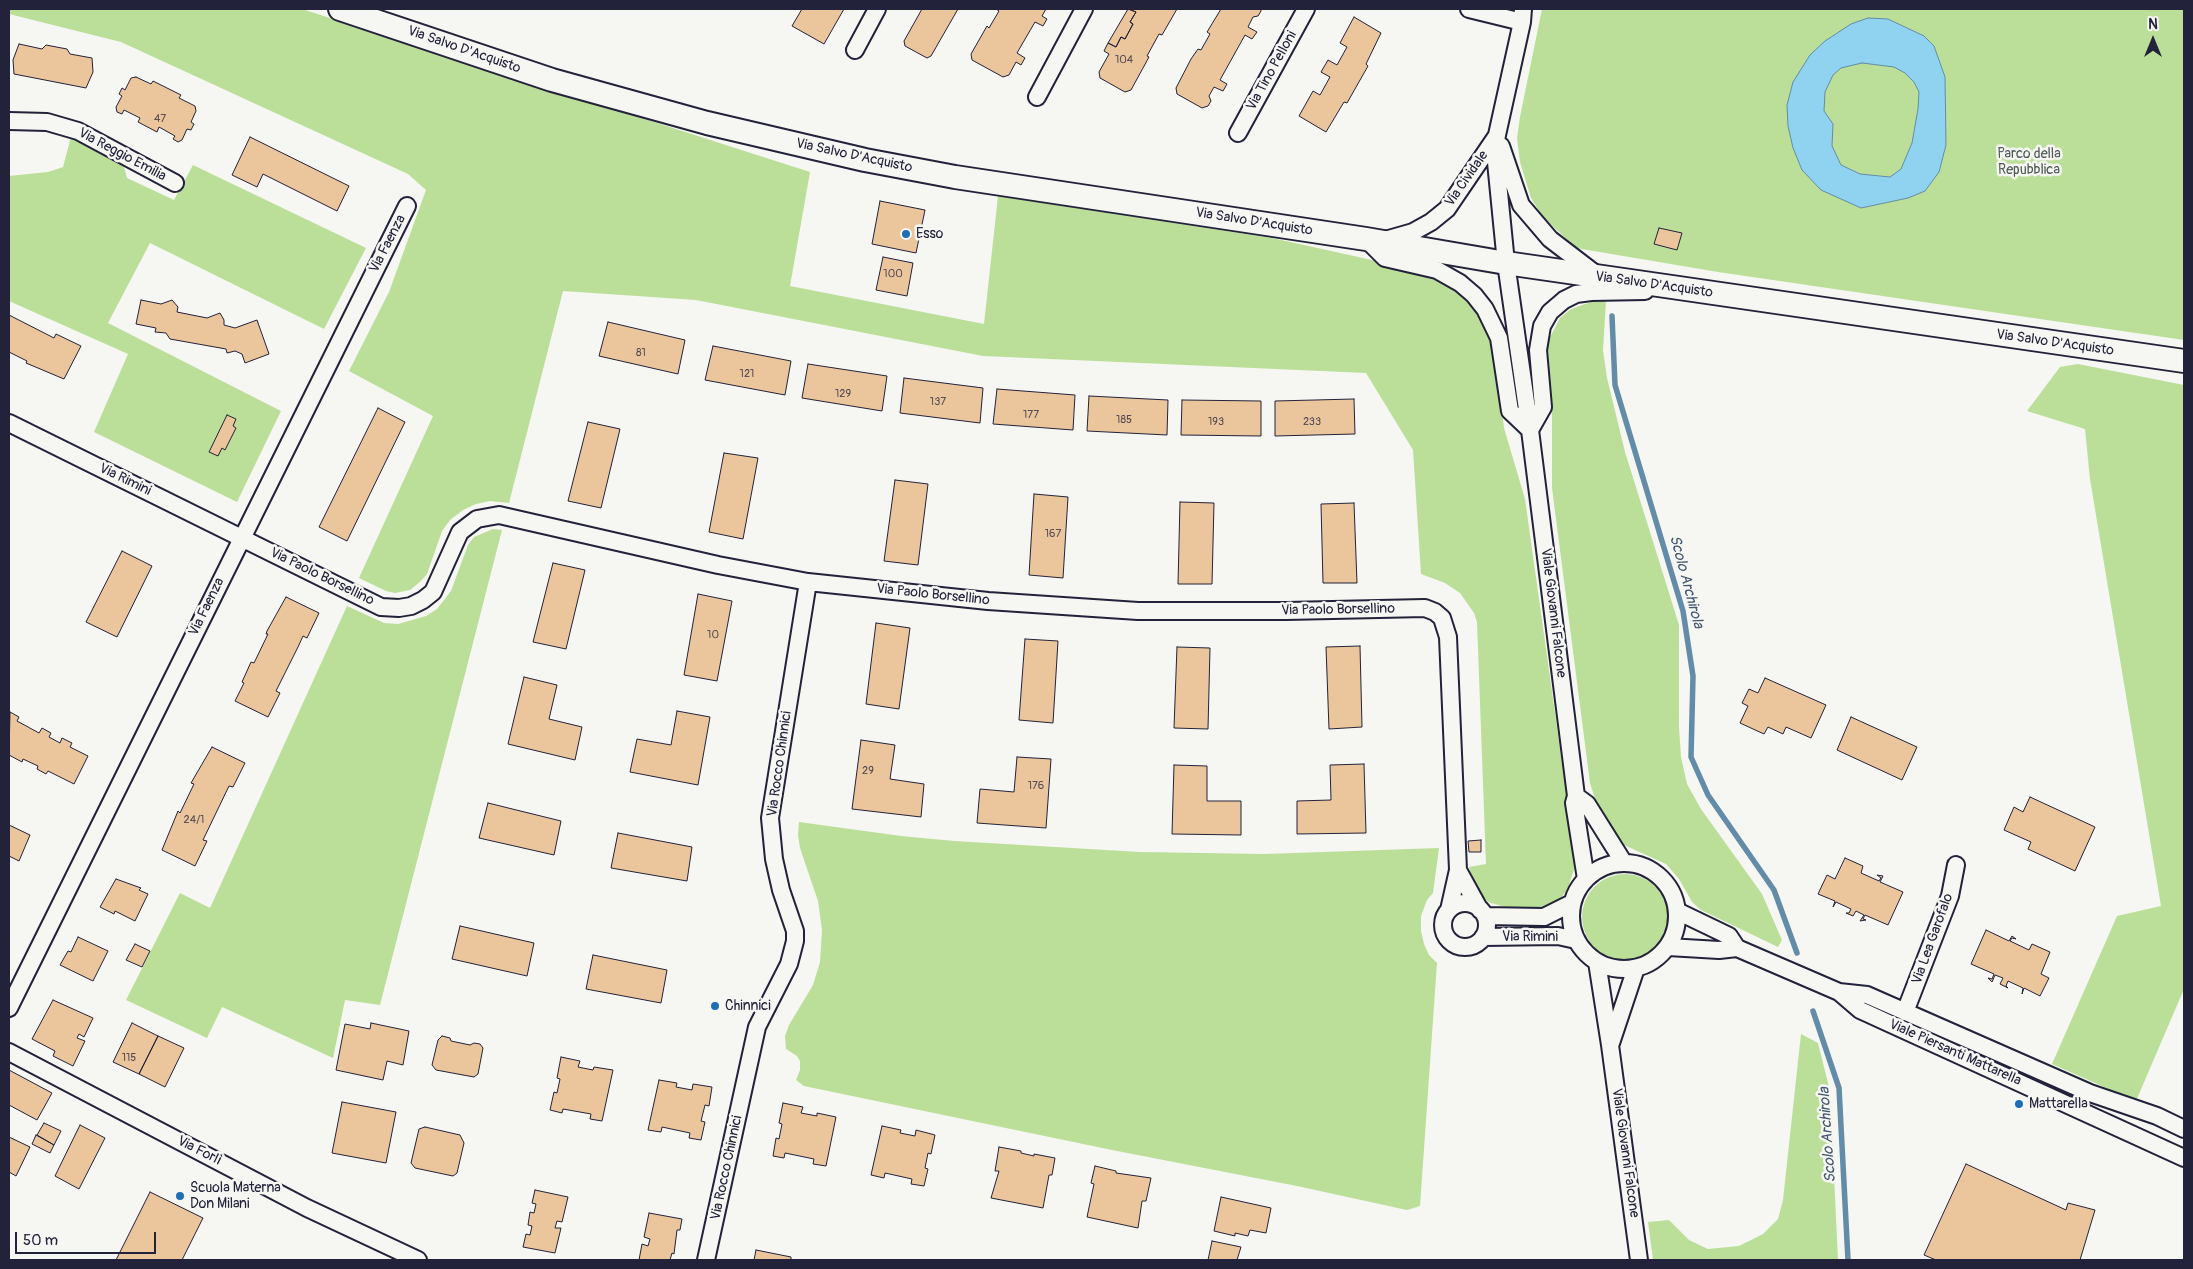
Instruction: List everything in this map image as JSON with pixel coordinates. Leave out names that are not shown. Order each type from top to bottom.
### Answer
[{"type":"street","name":"Via Salvo D'Acquisto","points":[[340,9],[552,80],[707,123],[865,160],[955,176],[1601,278],[2184,362]]},
{"type":"street","points":[[855,50],[876,9]]},
{"type":"street","points":[[1037,98],[1084,9]]},
{"type":"street","name":"Via Tino Pelloni","points":[[1238,133],[1306,9]]},
{"type":"street","points":[[1469,9],[1523,15]]},
{"type":"street","name":"Via Cividale","points":[[1506,263],[1495,152],[1523,15]]},
{"type":"street","name":"Via Reggio Emilia","points":[[9,121],[47,122],[78,131],[175,183]]},
{"type":"street","name":"Via Cividale","points":[[1372,241],[1413,232],[1431,222],[1447,209],[1497,135]]},
{"type":"street","name":"Via Cividale","points":[[1497,135],[1521,205],[1550,239],[1601,278]]},
{"type":"street","name":"Via Faenza","points":[[9,1008],[407,206]]},
{"type":"street","points":[[1372,241],[1385,258],[1437,270],[1460,283],[1474,295],[1485,309],[1499,338],[1510,411],[1530,430],[1543,407],[1538,350],[1542,326],[1550,312],[1564,300],[1576,294],[1591,292],[1706,292]]},
{"type":"street","name":"Viale Giovanni Falcone","points":[[1506,263],[1530,430],[1576,796],[1574,803],[1586,879]]},
{"type":"street","name":"Via Rimini","points":[[9,423],[242,538]]},
{"type":"street","name":"Via Paolo Borsellino","points":[[242,538],[381,607],[398,608],[411,606],[423,600],[433,592],[460,532],[477,519],[499,515],[718,565],[808,582],[988,601],[1138,611],[1286,611],[1425,608],[1435,612],[1442,618],[1448,637],[1458,870]]},
{"type":"street","name":"Via Rocco Chinnici","points":[[706,1260],[757,1027],[789,964],[795,941],[793,925],[781,890],[774,859],[770,818],[808,582]]},
{"type":"street","points":[[1576,796],[1586,804],[1624,863]]},
{"type":"street","points":[[1624,863],[1640,866],[1656,873],[1670,890],[1677,911],[1674,936],[1668,947],[1659,957],[1648,964],[1636,968],[1616,969],[1597,962],[1581,948],[1572,928],[1572,903],[1580,886],[1586,879],[1604,867],[1624,863]]},
{"type":"street","name":"Via Lea Garofalo","points":[[1905,1012],[1950,896],[1956,866]]},
{"type":"street","points":[[1458,870],[1482,913]]},
{"type":"street","name":"Via Rimini","points":[[1449,910],[1457,905],[1472,904],[1482,913],[1487,925],[1483,937],[1474,945],[1466,947],[1455,945],[1444,933],[1444,918],[1449,910],[1458,870]]},
{"type":"street","name":"Via Rimini","points":[[1482,913],[1544,917],[1572,903]]},
{"type":"street","name":"Viale Piersanti Mattarella","points":[[1677,911],[1729,936],[1737,948]]},
{"type":"street","name":"Via Rimini","points":[[1483,937],[1558,936],[1576,940]]},
{"type":"street","name":"Viale Piersanti Mattarella","points":[[1668,947],[1719,950],[1737,948],[1839,992],[1867,996],[2090,1093],[2157,1116],[2184,1129]]},
{"type":"street","name":"Viale Giovanni Falcone","points":[[1597,962],[1639,1260]]},
{"type":"street","name":"Viale Giovanni Falcone","points":[[1610,1045],[1636,968]]},
{"type":"street","name":"Viale Piersanti Mattarella","points":[[1839,992],[1860,1010],[2184,1158]]},
{"type":"street","name":"Via Forlì","points":[[9,1052],[308,1208],[418,1260]]},
{"type":"green space","points":[[9,9],[302,9],[810,172],[790,286],[984,324],[998,196],[1272,238],[1413,269],[1455,289],[1471,304],[1486,323],[1493,342],[1504,428],[1525,499],[1576,863],[1568,888],[1561,898],[1546,908],[1509,908],[1488,902],[1477,891],[1474,884],[1469,867],[1486,864],[1477,622],[1474,613],[1460,593],[1445,583],[1421,574],[1413,450],[1366,373],[983,356],[696,300],[563,291],[509,503],[490,501],[476,504],[463,510],[450,520],[442,531],[427,574],[421,581],[410,590],[395,593],[386,591],[359,578],[433,416],[349,371],[389,292],[426,190],[408,174],[121,42],[9,14]]},
{"type":"green space","name":"Parco della Repubblica","points":[[1542,9],[2184,9],[2184,340],[1718,272],[1576,248],[1543,217],[1531,198],[1520,162],[1517,138],[1520,117]]},
{"type":"green space","points":[[71,137],[123,163],[127,178],[174,200],[193,165],[366,248],[324,329],[150,243],[108,323],[281,411],[237,502],[94,432],[128,354],[9,301],[9,176],[48,172],[63,167]]},
{"type":"green space","points":[[1594,301],[1606,301],[1603,350],[1607,378],[1625,452],[1679,625],[1679,727],[1681,757],[1687,784],[1701,809],[1762,894],[1782,940],[1778,947],[1701,910],[1692,902],[1679,879],[1666,864],[1624,845],[1614,835],[1599,811],[1590,783],[1552,488],[1552,416],[1545,367],[1545,347],[1560,318],[1571,309]]},
{"type":"green space","points":[[2078,364],[2184,385],[2184,989],[2136,1101],[2052,1064],[2117,916],[2161,906],[2090,479],[2085,429],[2027,411],[2060,367]]},
{"type":"green space","points":[[493,529],[502,530],[380,1005],[345,1000],[333,1058],[222,1007],[207,1038],[126,1000],[180,893],[210,908],[347,606],[384,623],[398,624],[426,616],[437,609],[451,591],[468,545],[474,537]]},
{"type":"green space","points":[[799,822],[954,841],[1140,852],[1265,854],[1439,848],[1433,893],[1427,900],[1421,916],[1421,931],[1424,944],[1429,955],[1437,963],[1420,1206],[1407,1210],[804,1086],[796,1080],[800,1070],[800,1061],[797,1056],[786,1049],[785,1036],[789,1025],[813,985],[820,962],[822,930],[818,901],[800,848]]},
{"type":"green space","points":[[1625,874],[1641,877],[1649,881],[1661,893],[1665,901],[1668,917],[1665,933],[1661,941],[1649,953],[1641,957],[1625,960],[1609,957],[1601,953],[1589,941],[1585,933],[1582,917],[1585,901],[1589,893],[1601,881],[1609,877]]},
{"type":"green space","points":[[1801,1034],[1818,1043],[1830,1091],[1838,1260],[1653,1260],[1648,1222],[1669,1220],[1689,1240],[1708,1249],[1739,1246],[1763,1234],[1778,1219],[1783,1200]]},
{"type":"water","points":[[1868,18],[1888,19],[1924,36],[1934,46],[1945,77],[1946,145],[1939,172],[1925,191],[1908,198],[1861,208],[1821,190],[1802,170],[1793,148],[1788,126],[1787,105],[1793,82],[1810,55],[1825,41],[1851,24]],"holes":[[[1862,63],[1894,67],[1905,73],[1914,82],[1919,92],[1912,143],[1901,169],[1890,177],[1860,174],[1841,165],[1832,146],[1833,124],[1824,111],[1825,92],[1833,75],[1841,68]]]},
{"type":"building","points":[[802,9],[844,9],[824,44],[792,26]]},
{"type":"building","points":[[922,9],[958,9],[931,56],[927,58],[905,46],[904,41]]},
{"type":"building","points":[[996,9],[1046,9],[1042,16],[1047,19],[1043,26],[1035,22],[1017,53],[1025,58],[1021,65],[1016,62],[1009,75],[1003,77],[972,60],[971,54],[987,26],[989,28],[999,11]]},
{"type":"building","points":[[1128,9],[1136,12],[1130,22],[1133,24],[1125,39],[1121,37],[1116,47],[1108,43]]},
{"type":"building","points":[[1129,9],[1177,9],[1162,35],[1159,34],[1131,90],[1125,92],[1100,78],[1099,72],[1109,54],[1104,51],[1108,43],[1116,47],[1121,37],[1125,39],[1133,24],[1130,22],[1136,12]]},
{"type":"building","points":[[1221,9],[1261,9],[1261,11],[1258,16],[1253,17],[1248,27],[1257,32],[1252,39],[1245,35],[1220,80],[1227,84],[1223,91],[1214,87],[1209,96],[1211,101],[1208,106],[1202,108],[1177,94],[1176,88],[1191,59],[1198,49],[1201,50],[1210,34],[1207,32]]},
{"type":"building","points":[[1354,17],[1381,33],[1366,64],[1368,66],[1347,103],[1344,102],[1326,132],[1299,116],[1313,91],[1320,95],[1330,77],[1321,72],[1328,60],[1337,65],[1347,47],[1340,43]]},
{"type":"building","points":[[19,44],[42,49],[46,45],[67,49],[70,54],[92,58],[93,72],[86,88],[14,74],[13,60]]},
{"type":"building","points":[[136,77],[151,84],[153,81],[181,95],[179,98],[195,106],[196,111],[191,122],[194,124],[191,130],[187,129],[182,140],[178,142],[173,139],[175,136],[159,127],[157,132],[138,122],[140,118],[124,110],[122,114],[117,112],[116,107],[122,96],[119,94],[122,88],[125,90],[131,78]]},
{"type":"building","points":[[250,137],[349,186],[337,211],[263,174],[257,187],[232,175]]},
{"type":"building","points":[[880,201],[925,210],[916,253],[872,244]]},
{"type":"building","points":[[1659,228],[1682,233],[1677,250],[1654,244]]},
{"type":"building","points":[[883,257],[913,263],[907,296],[876,290]]},
{"type":"building","points":[[141,300],[161,304],[172,300],[178,307],[177,312],[207,318],[220,313],[224,320],[224,325],[235,328],[257,320],[269,354],[245,363],[242,354],[235,351],[227,353],[226,349],[170,339],[166,333],[155,332],[156,328],[136,324]]},
{"type":"building","points":[[9,315],[54,338],[56,334],[81,346],[64,379],[26,363],[27,361],[9,352]]},
{"type":"building","points":[[608,322],[685,340],[678,374],[599,356]]},
{"type":"building","points":[[713,346],[791,361],[785,395],[705,380]]},
{"type":"building","points":[[808,364],[887,376],[882,411],[802,398]]},
{"type":"building","points":[[904,378],[983,388],[980,423],[900,413]]},
{"type":"building","points":[[997,389],[1075,395],[1073,430],[993,424]]},
{"type":"building","points":[[1089,396],[1168,400],[1167,435],[1087,431]]},
{"type":"building","points":[[1354,399],[1355,434],[1275,436],[1275,401]]},
{"type":"building","points":[[1182,400],[1261,401],[1261,436],[1181,435]]},
{"type":"building","points":[[378,408],[405,422],[347,541],[319,527]]},
{"type":"building","points":[[227,415],[236,419],[233,426],[236,428],[225,450],[222,448],[218,456],[209,452]]},
{"type":"building","points":[[588,422],[620,429],[601,508],[568,501]]},
{"type":"building","points":[[724,453],[758,458],[743,539],[709,532]]},
{"type":"building","points":[[895,480],[928,484],[918,565],[884,561]]},
{"type":"building","points":[[1034,494],[1068,497],[1063,578],[1029,575]]},
{"type":"building","points":[[1180,502],[1214,503],[1212,584],[1178,584]]},
{"type":"building","points":[[1354,503],[1357,583],[1323,583],[1321,504]]},
{"type":"building","points":[[122,551],[152,566],[117,637],[86,622]]},
{"type":"building","points":[[553,563],[585,570],[566,649],[533,642]]},
{"type":"building","points":[[698,594],[732,601],[717,681],[684,675]]},
{"type":"building","points":[[286,597],[319,613],[307,638],[303,636],[276,691],[280,693],[268,717],[235,701],[251,662],[254,663],[268,634],[266,634],[267,631]]},
{"type":"building","points":[[876,623],[910,628],[899,709],[866,704]]},
{"type":"building","points":[[1025,639],[1058,641],[1053,723],[1019,720]]},
{"type":"building","points":[[1360,646],[1362,727],[1329,729],[1326,647]]},
{"type":"building","points":[[1177,647],[1210,648],[1208,729],[1174,728]]},
{"type":"building","points":[[524,677],[557,685],[549,719],[582,727],[575,760],[508,744]]},
{"type":"building","points":[[1765,678],[1826,705],[1811,738],[1786,727],[1783,734],[1768,727],[1764,734],[1740,723],[1748,706],[1742,703],[1749,689],[1758,693]]},
{"type":"building","points":[[677,711],[710,717],[698,785],[630,772],[637,739],[671,745]]},
{"type":"building","points":[[10,712],[19,717],[17,721],[39,733],[42,728],[51,733],[49,737],[60,743],[62,738],[72,743],[70,747],[88,756],[74,784],[48,771],[46,774],[37,769],[38,766],[23,759],[22,762],[9,755]]},
{"type":"building","points":[[1851,717],[1917,747],[1902,780],[1837,750]]},
{"type":"building","points":[[861,740],[895,745],[890,779],[924,784],[921,817],[852,809]]},
{"type":"building","points":[[212,747],[245,763],[233,787],[229,786],[203,840],[207,841],[195,866],[162,850],[178,811],[180,813],[194,784],[191,783]]},
{"type":"building","points":[[1017,757],[1051,759],[1046,828],[977,823],[980,789],[1014,792]]},
{"type":"building","points":[[1364,764],[1366,833],[1297,834],[1297,801],[1331,800],[1330,765]]},
{"type":"building","points":[[1174,765],[1207,766],[1207,801],[1241,801],[1241,835],[1172,834]]},
{"type":"building","points":[[2030,797],[2095,827],[2075,871],[2028,849],[2031,842],[2004,830],[2014,807],[2023,812]]},
{"type":"building","points":[[488,803],[561,821],[554,855],[479,838]]},
{"type":"building","points":[[9,825],[30,835],[19,861],[9,856]]},
{"type":"building","points":[[618,833],[692,847],[687,881],[611,868]]},
{"type":"building","points":[[1481,840],[1481,852],[1469,852],[1468,841]]},
{"type":"building","points":[[1845,858],[1863,866],[1861,873],[1879,881],[1881,878],[1877,875],[1883,876],[1880,882],[1903,892],[1888,925],[1865,915],[1863,919],[1866,920],[1860,921],[1864,915],[1856,911],[1853,916],[1846,913],[1849,913],[1851,909],[1836,902],[1833,907],[1835,901],[1818,894],[1827,875],[1835,879]]},
{"type":"building","points":[[116,879],[141,888],[139,890],[148,894],[135,921],[115,911],[114,914],[100,907]]},
{"type":"building","points":[[460,926],[534,943],[527,976],[452,959]]},
{"type":"building","points":[[1986,930],[2009,941],[2012,936],[2016,939],[2012,938],[2010,941],[2029,950],[2032,944],[2050,952],[2041,974],[2049,978],[2040,996],[2024,988],[2022,994],[2023,988],[2008,981],[2006,986],[2008,988],[2000,984],[2003,978],[1995,975],[1992,982],[1988,978],[1992,979],[1994,974],[1971,964]]},
{"type":"building","points":[[78,937],[108,951],[93,981],[60,965],[68,951],[71,952]]},
{"type":"building","points":[[135,944],[150,951],[142,967],[126,960]]},
{"type":"building","points":[[593,955],[667,970],[661,1003],[586,989]]},
{"type":"building","points":[[53,1000],[93,1018],[84,1037],[79,1034],[77,1038],[85,1041],[73,1066],[53,1056],[55,1051],[32,1039]]},
{"type":"building","points":[[132,1023],[158,1036],[139,1074],[113,1062]]},
{"type":"building","points":[[371,1023],[409,1031],[403,1065],[387,1061],[383,1080],[336,1070],[345,1024],[370,1029]]},
{"type":"building","points":[[158,1036],[184,1048],[165,1087],[139,1074]]},
{"type":"building","points":[[442,1036],[450,1038],[451,1041],[470,1045],[474,1043],[480,1044],[483,1048],[478,1074],[474,1077],[436,1070],[432,1065],[438,1040]]},
{"type":"building","points":[[561,1057],[580,1061],[578,1067],[593,1070],[594,1067],[613,1070],[602,1121],[590,1119],[591,1114],[563,1109],[562,1113],[550,1110],[554,1092],[557,1093],[560,1079],[557,1078]]},
{"type":"building","points":[[9,1070],[52,1093],[37,1120],[9,1105]]},
{"type":"building","points":[[659,1080],[677,1083],[676,1087],[692,1090],[693,1084],[712,1087],[709,1106],[705,1105],[701,1121],[705,1122],[701,1140],[689,1138],[690,1133],[662,1127],[661,1132],[648,1130]]},
{"type":"building","points":[[342,1102],[396,1112],[386,1163],[332,1153]]},
{"type":"building","points":[[783,1103],[803,1107],[801,1113],[817,1116],[817,1113],[836,1117],[826,1166],[813,1164],[814,1159],[785,1153],[784,1158],[773,1156],[776,1138],[779,1139],[782,1124],[779,1123]]},
{"type":"building","points":[[44,1123],[61,1131],[54,1145],[37,1135]]},
{"type":"building","points":[[80,1125],[105,1138],[79,1189],[55,1176]]},
{"type":"building","points":[[882,1126],[901,1130],[900,1133],[915,1136],[916,1130],[935,1135],[931,1154],[928,1153],[925,1168],[928,1169],[924,1186],[911,1184],[912,1179],[885,1173],[884,1178],[871,1175]]},
{"type":"building","points":[[425,1127],[460,1135],[464,1143],[457,1173],[453,1176],[415,1168],[411,1163],[419,1129]]},
{"type":"building","points":[[36,1135],[54,1145],[50,1153],[32,1144]]},
{"type":"building","points":[[9,1137],[30,1147],[16,1176],[9,1172]]},
{"type":"building","points":[[999,1147],[1021,1151],[1021,1153],[1034,1156],[1034,1154],[1055,1158],[1052,1175],[1049,1175],[1043,1208],[991,1198],[999,1171],[995,1171]]},
{"type":"building","points":[[1966,1164],[2066,1210],[2068,1203],[2095,1210],[2080,1260],[1936,1260],[1924,1255]]},
{"type":"building","points":[[1095,1166],[1116,1171],[1116,1173],[1151,1178],[1146,1201],[1142,1201],[1138,1228],[1087,1217],[1094,1184],[1091,1183]]},
{"type":"building","points":[[535,1190],[568,1197],[562,1222],[557,1221],[555,1228],[561,1228],[555,1253],[523,1247],[526,1234],[530,1235],[532,1226],[528,1225],[530,1212],[534,1213],[536,1204],[532,1203]]},
{"type":"building","points":[[150,1192],[203,1218],[182,1260],[116,1260]]},
{"type":"building","points":[[1221,1197],[1271,1208],[1266,1233],[1250,1230],[1248,1236],[1235,1233],[1235,1236],[1214,1231]]},
{"type":"building","points":[[649,1213],[682,1219],[680,1230],[677,1230],[674,1254],[672,1253],[670,1260],[639,1260],[642,1244],[648,1246],[650,1239],[644,1237]]},
{"type":"building","points":[[1212,1241],[1241,1247],[1237,1260],[1208,1260]]},
{"type":"building","points":[[756,1250],[791,1257],[791,1260],[754,1260]]},
{"type":"waterway","name":"Scolo Archirola","points":[[1612,316],[1615,385],[1683,611],[1693,676],[1691,757],[1708,795],[1774,890],[1797,953]]},
{"type":"waterway","name":"Scolo Archirola","points":[[1813,1011],[1839,1088],[1848,1260]]},
{"type":"place","name":"Esso","points":[[906,234]]},
{"type":"place","name":"Chinnici","points":[[715,1006]]},
{"type":"place","name":"Mattarella","points":[[2019,1104]]},
{"type":"place","name":"Scuola Materna Don Milani","points":[[180,1196]]}]
